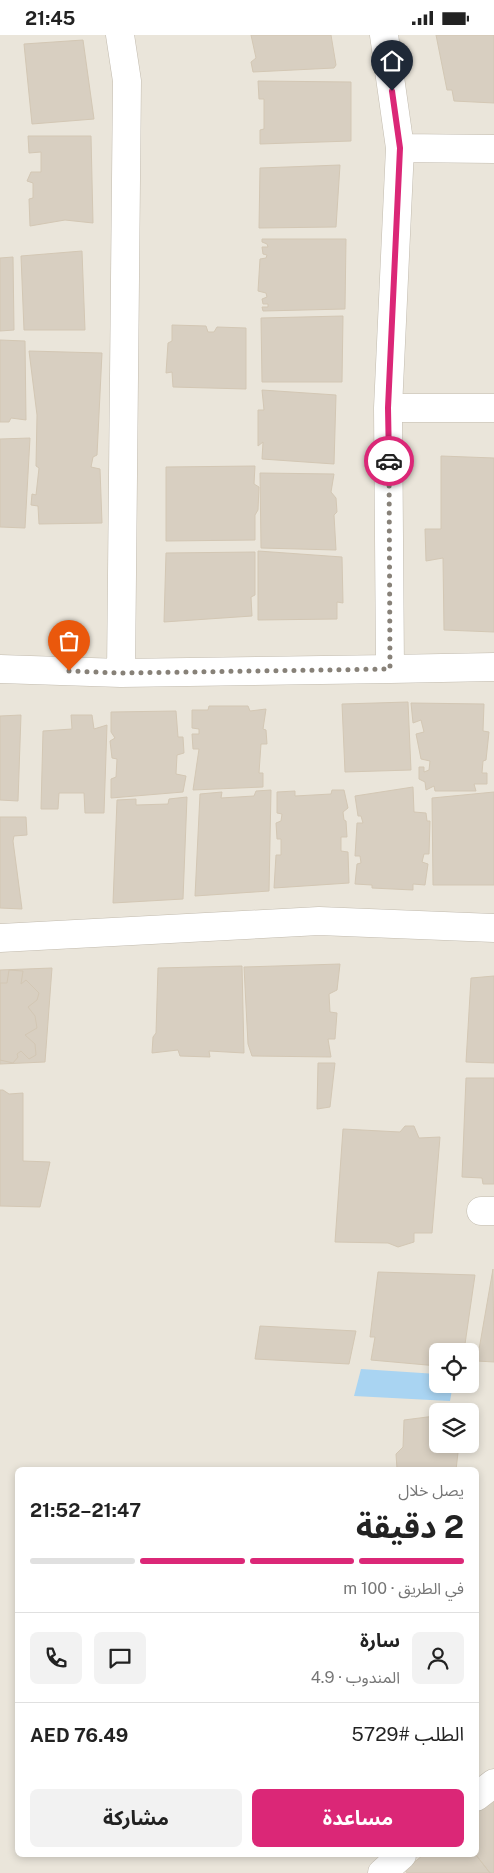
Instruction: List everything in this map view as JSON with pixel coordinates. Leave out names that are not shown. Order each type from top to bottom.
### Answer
[{"type":"street","points":[[120,35],[127,81],[121,673]]},
{"type":"street","points":[[384,35],[400,148],[388,408],[390,669]]},
{"type":"street","points":[[400,148],[494,149]]},
{"type":"street","points":[[388,408],[494,408]]},
{"type":"street","points":[[0,669],[121,673],[494,667]]},
{"type":"street","points":[[0,938],[319,921],[494,928]]},
{"type":"street","points":[[479,1795],[494,1783]]},
{"type":"street","points":[[382,1873],[400,1857]]},
{"type":"shaded area","points":[[0,35],[494,35],[494,1873],[0,1873]]},
{"type":"water","points":[[361,1369],[429,1373],[429,1393],[451,1393],[450,1401],[354,1396]]},
{"type":"building","points":[[251,35],[331,35],[336,65],[334,68],[253,72],[251,62],[256,58]]},
{"type":"building","points":[[436,35],[494,35],[494,103],[454,101],[452,90],[447,90]]},
{"type":"building","points":[[83,40],[94,119],[32,124],[24,44]]},
{"type":"building","points":[[258,81],[351,82],[351,141],[260,144],[260,130],[264,129],[264,99],[259,99]]},
{"type":"building","points":[[28,136],[91,136],[93,223],[65,220],[30,226],[29,199],[33,198],[33,183],[27,181],[31,172],[41,172],[41,152],[29,153]]},
{"type":"building","points":[[340,165],[336,227],[259,228],[260,168]]},
{"type":"building","points":[[262,239],[346,239],[345,309],[263,311],[262,307],[268,307],[268,304],[263,304],[262,299],[267,297],[266,293],[258,291],[260,259],[266,258],[267,255],[263,254],[262,247],[268,247],[267,244],[262,242]]},
{"type":"building","points":[[82,251],[85,330],[24,330],[21,256]]},
{"type":"building","points":[[13,257],[14,330],[0,331],[0,258]]},
{"type":"building","points":[[343,316],[342,382],[262,382],[261,318]]},
{"type":"building","points":[[172,325],[206,326],[208,332],[214,332],[217,327],[246,328],[246,389],[173,387],[172,372],[166,373],[168,343],[172,341]]},
{"type":"building","points":[[0,340],[25,341],[26,420],[11,418],[9,422],[0,422]]},
{"type":"building","points":[[29,351],[102,353],[97,455],[93,457],[91,467],[100,469],[102,523],[39,524],[38,506],[31,505],[32,494],[36,495],[39,468],[36,466],[37,415]]},
{"type":"building","points":[[262,390],[336,395],[334,464],[262,459],[263,442],[258,446],[258,410],[264,410]]},
{"type":"building","points":[[30,438],[25,528],[0,527],[0,439]]},
{"type":"building","points":[[441,456],[494,458],[494,632],[444,630],[443,558],[426,561],[425,529],[441,529]]},
{"type":"building","points":[[255,466],[254,484],[259,487],[258,510],[255,515],[255,540],[166,541],[166,467]]},
{"type":"building","points":[[260,473],[334,474],[331,492],[336,498],[337,512],[334,515],[336,550],[261,548]]},
{"type":"building","points":[[258,551],[342,557],[343,603],[337,602],[337,619],[258,620]]},
{"type":"building","points":[[255,552],[255,595],[251,597],[252,616],[164,622],[166,553]]},
{"type":"building","points":[[408,702],[411,770],[345,772],[342,704]]},
{"type":"building","points":[[411,703],[484,704],[483,731],[489,732],[486,760],[483,761],[482,773],[487,773],[487,784],[474,784],[476,791],[435,791],[434,786],[426,790],[425,782],[419,779],[419,767],[424,767],[424,772],[429,770],[430,761],[421,759],[416,734],[424,732],[421,720],[413,723]]},
{"type":"building","points":[[209,706],[248,706],[250,711],[266,709],[263,729],[266,730],[267,744],[261,744],[259,773],[263,773],[263,787],[193,790],[199,749],[193,749],[192,734],[199,734],[199,729],[192,728],[192,710],[208,710]]},
{"type":"building","points":[[176,711],[178,737],[183,737],[184,753],[177,755],[176,774],[186,776],[183,792],[111,798],[111,779],[116,777],[117,759],[112,758],[110,741],[115,738],[111,732],[111,712]]},
{"type":"building","points":[[21,715],[18,801],[0,800],[0,716]]},
{"type":"building","points":[[71,715],[92,715],[94,729],[107,725],[104,813],[85,813],[84,793],[59,793],[58,809],[41,809],[43,731],[72,729]]},
{"type":"building","points":[[413,787],[414,812],[426,813],[427,821],[430,821],[429,854],[424,854],[422,862],[428,864],[425,885],[413,884],[413,890],[372,888],[372,885],[355,884],[357,864],[361,863],[360,856],[355,856],[357,823],[363,823],[361,816],[358,816],[355,796]]},
{"type":"building","points":[[271,790],[269,891],[195,896],[200,794],[222,792],[221,798],[254,796],[256,791]]},
{"type":"building","points":[[332,790],[344,790],[348,808],[343,812],[344,820],[346,821],[347,837],[341,837],[341,851],[348,852],[349,883],[274,888],[276,855],[281,855],[281,839],[277,839],[276,823],[281,821],[282,814],[277,813],[277,792],[295,791],[295,796],[331,794]]},
{"type":"building","points":[[494,792],[494,885],[433,885],[432,798]]},
{"type":"building","points":[[187,797],[183,899],[113,903],[117,800],[136,799],[136,805],[168,804],[169,799]]},
{"type":"building","points":[[0,817],[26,817],[27,835],[14,836],[13,841],[22,909],[0,908]]},
{"type":"building","points":[[340,964],[337,990],[329,994],[330,1012],[337,1013],[335,1039],[328,1039],[331,1057],[252,1056],[248,1044],[244,967]]},
{"type":"building","points":[[242,966],[244,1053],[209,1051],[210,1057],[180,1056],[178,1050],[152,1053],[153,1037],[156,1033],[158,968]]},
{"type":"building","points":[[52,968],[45,1062],[0,1064],[0,970]]},
{"type":"building","points":[[9,970],[23,971],[21,984],[26,980],[39,993],[37,1000],[28,1007],[35,1016],[37,1028],[25,1035],[35,1044],[36,1055],[29,1059],[21,1051],[17,1054],[18,1057],[13,1063],[0,1060],[0,983],[7,983]]},
{"type":"building","points":[[494,976],[494,1063],[466,1062],[471,978]]},
{"type":"building","points":[[318,1063],[335,1063],[330,1107],[317,1109]]},
{"type":"building","points":[[466,1078],[494,1078],[494,1184],[483,1184],[482,1178],[462,1177]]},
{"type":"building","points":[[0,1090],[9,1094],[23,1093],[23,1161],[50,1162],[40,1207],[0,1206]]},
{"type":"building","points":[[405,1126],[414,1126],[419,1138],[440,1137],[432,1233],[414,1233],[414,1242],[398,1247],[388,1243],[335,1242],[343,1129],[400,1132]]},
{"type":"building","points":[[493,1269],[494,1362],[479,1361],[479,1350]]},
{"type":"building","points":[[378,1272],[475,1275],[465,1343],[429,1343],[429,1365],[371,1360],[375,1337],[370,1337]]},
{"type":"building","points":[[260,1326],[356,1331],[349,1364],[255,1359]]},
{"type":"building","points":[[429,1417],[429,1453],[458,1453],[456,1467],[397,1467],[396,1454],[403,1447],[404,1420]]},
{"type":"building","points":[[494,1801],[494,1873],[490,1873],[478,1857],[479,1811]]},
{"type":"building","points":[[421,1857],[478,1857],[490,1873],[407,1873],[405,1870]]},
{"type":"way so far","points":[[69,671],[121,673],[390,669],[389,461]]},
{"type":"route","points":[[389,461],[388,408],[400,148],[392,91]]}]
